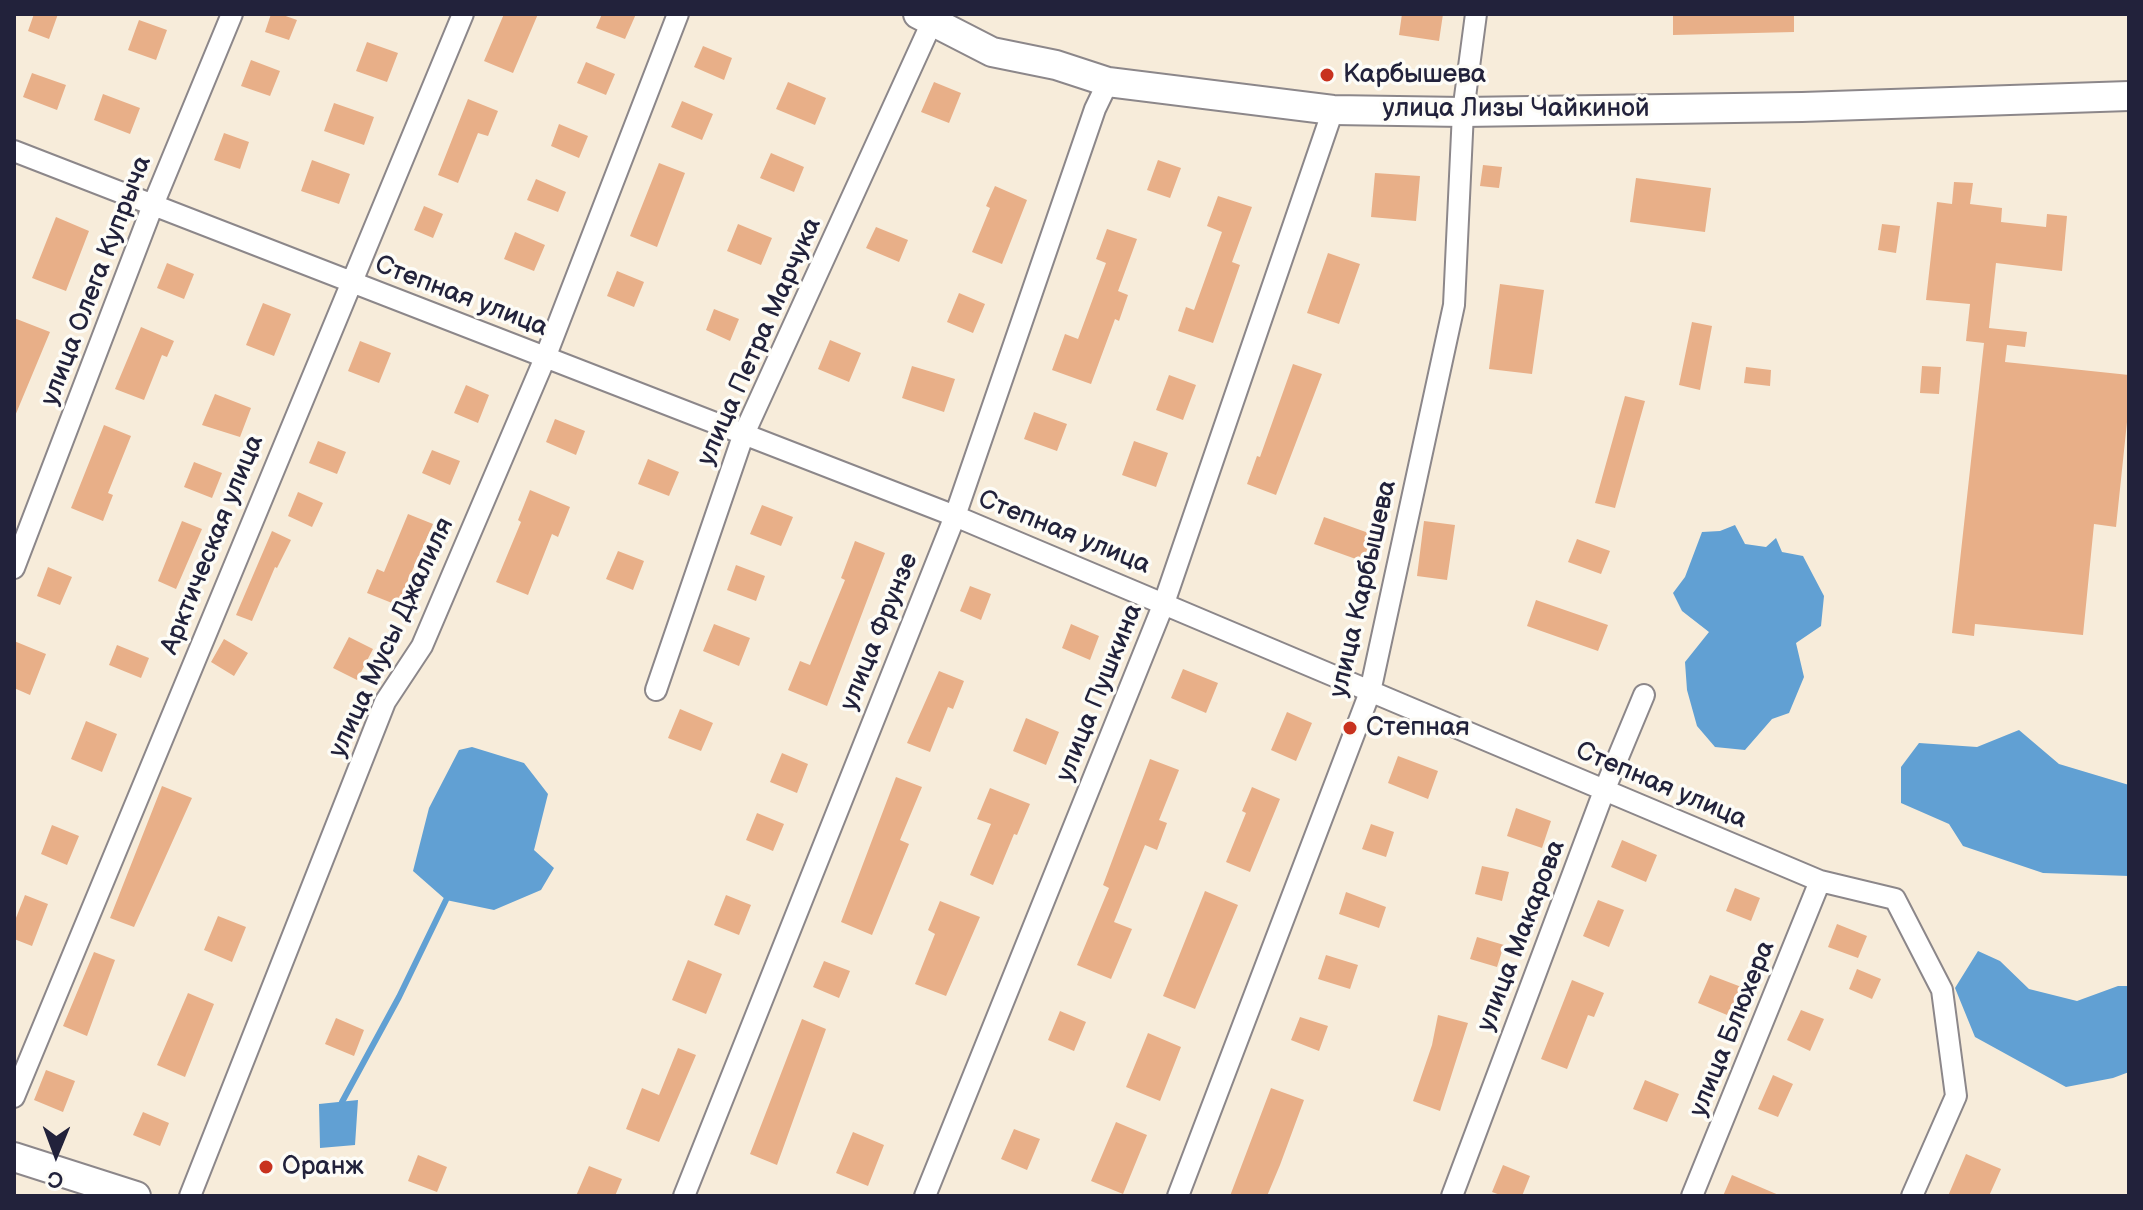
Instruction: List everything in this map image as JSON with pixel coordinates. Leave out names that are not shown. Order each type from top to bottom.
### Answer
[{"type":"street","name":"улица Олега Купрыча","points":[[14,568],[153,205],[232,14]]},
{"type":"street","name":"Арктическая улица","points":[[14,1097],[463,14]]},
{"type":"street","name":"улица Мусы Джалиля","points":[[190,1196],[385,702],[422,646],[545,358],[678,14]]},
{"type":"street","name":"улица Карбышева","points":[[1178,1196],[1370,692],[1454,305],[1463,112],[1476,14]]},
{"type":"street","name":"улица Лизы Чайкиной","points":[[925,18],[992,52],[1056,65],[1108,82],[1333,110],[1463,112],[1802,107],[2129,96]]},
{"type":"street","name":"улица Петра Марчука","points":[[656,690],[743,436],[925,18]]},
{"type":"street","name":"улица Фрунзе","points":[[684,1196],[955,516],[1095,109],[1108,82]]},
{"type":"street","name":"улица Пушкина","points":[[925,1196],[1164,603],[1333,110]]},
{"type":"street","name":"Степная улица","points":[[14,151],[955,516],[1820,881],[1895,899],[1942,990],[1956,1096],[1912,1196]]},
{"type":"street","name":"улица Макарова","points":[[1452,1196],[1604,791],[1644,695]]},
{"type":"street","name":"улица Блюхера","points":[[1692,1196],[1820,881]]},
{"type":"street","points":[[14,1157],[136,1196]]},
{"type":"water","points":[[1735,525],[1745,544],[1766,547],[1776,538],[1782,552],[1803,556],[1824,596],[1821,626],[1796,643],[1804,677],[1789,713],[1772,719],[1745,750],[1715,747],[1697,726],[1687,690],[1685,662],[1709,632],[1682,611],[1673,593],[1685,577],[1702,532],[1720,531]]},
{"type":"water","points":[[2019,730],[2059,764],[2129,785],[2129,876],[2043,873],[1963,846],[1949,824],[1901,803],[1901,767],[1919,743],[1977,747]]},
{"type":"water","points":[[472,747],[524,763],[548,794],[534,850],[554,868],[541,890],[494,910],[446,900],[413,871],[429,808],[459,750]]},
{"type":"water","points":[[1978,951],[2000,961],[2029,989],[2077,1001],[2118,986],[2129,986],[2129,1072],[2066,1087],[1975,1037],[1955,988]]},
{"type":"water","points":[[358,1100],[355,1145],[320,1148],[319,1104]]},
{"type":"building","points":[[34,14],[58,14],[49,39],[28,31]]},
{"type":"building","points":[[271,14],[297,20],[289,40],[265,32]]},
{"type":"building","points":[[504,14],[538,14],[513,73],[484,61]]},
{"type":"building","points":[[602,14],[636,14],[625,39],[596,28]]},
{"type":"building","points":[[1402,14],[1443,14],[1439,41],[1399,35]]},
{"type":"building","points":[[1673,14],[1794,14],[1794,32],[1673,35]]},
{"type":"building","points":[[139,20],[167,30],[156,60],[128,50]]},
{"type":"building","points":[[367,42],[398,53],[387,82],[356,71]]},
{"type":"building","points":[[703,46],[732,58],[724,80],[694,67]]},
{"type":"building","points":[[251,60],[280,71],[270,96],[241,86]]},
{"type":"building","points":[[586,62],[615,74],[606,95],[577,83]]},
{"type":"building","points":[[32,73],[66,85],[57,110],[23,97]]},
{"type":"building","points":[[788,82],[826,98],[815,125],[776,109]]},
{"type":"building","points":[[934,82],[961,93],[949,123],[921,112]]},
{"type":"building","points":[[103,94],[140,108],[130,134],[94,120]]},
{"type":"building","points":[[468,99],[498,111],[488,136],[478,133],[458,183],[438,175]]},
{"type":"building","points":[[682,101],[713,114],[702,140],[671,127]]},
{"type":"building","points":[[334,103],[374,117],[364,145],[324,131]]},
{"type":"building","points":[[559,124],[588,136],[579,158],[551,146]]},
{"type":"building","points":[[224,133],[249,142],[240,169],[214,160]]},
{"type":"building","points":[[771,153],[804,167],[794,192],[760,178]]},
{"type":"building","points":[[312,160],[350,174],[339,204],[301,191]]},
{"type":"building","points":[[1158,160],[1181,168],[1170,198],[1147,190]]},
{"type":"building","points":[[659,163],[685,173],[657,247],[630,236]]},
{"type":"building","points":[[1483,165],[1502,167],[1499,188],[1480,186]]},
{"type":"building","points":[[1375,173],[1420,176],[1416,221],[1371,217]]},
{"type":"building","points":[[1636,178],[1711,188],[1705,232],[1630,222]]},
{"type":"building","points":[[536,179],[566,192],[558,212],[527,200]]},
{"type":"building","points":[[1954,182],[1973,183],[1970,204],[2002,208],[2001,222],[2046,227],[2047,214],[2067,216],[2062,271],[1996,263],[1989,328],[2027,332],[2025,347],[2007,345],[2005,362],[2129,375],[2116,527],[2094,524],[2083,635],[1975,624],[1974,636],[1952,633],[1984,343],[1966,341],[1970,304],[1926,300],[1937,202],[1952,204]]},
{"type":"building","points":[[995,186],[1027,200],[1002,264],[972,252],[990,208],[986,206]]},
{"type":"building","points":[[1218,196],[1252,207],[1232,262],[1240,265],[1213,343],[1178,331],[1186,307],[1194,310],[1222,232],[1207,226]]},
{"type":"building","points":[[424,206],[443,214],[433,238],[414,230]]},
{"type":"building","points":[[56,217],[89,231],[66,291],[32,278]]},
{"type":"building","points":[[738,224],[772,238],[761,265],[727,251]]},
{"type":"building","points":[[1882,224],[1900,226],[1896,253],[1878,250]]},
{"type":"building","points":[[876,227],[908,240],[899,262],[866,248]]},
{"type":"building","points":[[1107,229],[1137,239],[1118,291],[1128,295],[1119,321],[1115,319],[1091,384],[1052,370],[1065,334],[1078,339],[1106,263],[1096,259]]},
{"type":"building","points":[[515,232],[545,245],[534,271],[504,259]]},
{"type":"building","points":[[1328,253],[1360,264],[1339,324],[1307,313]]},
{"type":"building","points":[[167,263],[194,274],[184,299],[157,288]]},
{"type":"building","points":[[617,271],[644,282],[634,307],[607,296]]},
{"type":"building","points":[[1500,284],[1544,290],[1532,374],[1489,369]]},
{"type":"building","points":[[959,293],[985,304],[973,333],[947,322]]},
{"type":"building","points":[[263,303],[291,314],[274,356],[246,345]]},
{"type":"building","points":[[714,309],[739,319],[730,341],[706,330]]},
{"type":"building","points":[[14,318],[50,332],[15,416],[14,415]]},
{"type":"building","points":[[1692,322],[1712,326],[1700,390],[1679,385]]},
{"type":"building","points":[[141,327],[174,341],[167,357],[162,355],[144,400],[115,389]]},
{"type":"building","points":[[830,340],[861,353],[849,382],[818,369]]},
{"type":"building","points":[[360,341],[391,353],[379,383],[348,371]]},
{"type":"building","points":[[1293,364],[1322,374],[1276,495],[1247,484],[1257,456],[1260,457]]},
{"type":"building","points":[[912,366],[955,379],[944,412],[902,398]]},
{"type":"building","points":[[1922,366],[1941,367],[1939,394],[1920,393]]},
{"type":"building","points":[[1746,367],[1771,370],[1770,386],[1744,383]]},
{"type":"building","points":[[1169,375],[1196,385],[1183,420],[1156,410]]},
{"type":"building","points":[[466,385],[489,395],[478,423],[454,413]]},
{"type":"building","points":[[215,394],[251,408],[240,437],[202,425]]},
{"type":"building","points":[[1625,396],[1645,401],[1615,508],[1595,503]]},
{"type":"building","points":[[1034,412],[1067,424],[1057,451],[1024,439]]},
{"type":"building","points":[[555,419],[585,431],[576,455],[546,442]]},
{"type":"building","points":[[104,425],[131,436],[108,493],[113,495],[103,521],[71,508]]},
{"type":"building","points":[[318,441],[346,452],[337,474],[309,463]]},
{"type":"building","points":[[1134,441],[1168,453],[1156,487],[1122,475]]},
{"type":"building","points":[[432,450],[460,461],[450,485],[422,473]]},
{"type":"building","points":[[648,459],[679,472],[669,496],[638,484]]},
{"type":"building","points":[[194,462],[222,473],[212,498],[184,487]]},
{"type":"building","points":[[530,490],[570,507],[558,537],[552,534],[528,595],[496,582],[521,522],[518,520]]},
{"type":"building","points":[[298,492],[323,503],[312,527],[288,516]]},
{"type":"building","points":[[762,505],[793,517],[781,546],[750,534]]},
{"type":"building","points":[[408,514],[433,524],[397,605],[367,593],[377,569],[384,572]]},
{"type":"building","points":[[1324,517],[1377,536],[1367,563],[1314,544]]},
{"type":"building","points":[[182,521],[202,529],[176,589],[158,581]]},
{"type":"building","points":[[1424,521],[1455,525],[1447,580],[1417,576]]},
{"type":"building","points":[[272,531],[291,540],[275,567],[252,621],[236,615]]},
{"type":"building","points":[[1577,539],[1610,551],[1601,574],[1568,562]]},
{"type":"building","points":[[855,541],[885,553],[827,706],[788,690],[800,661],[810,665],[845,580],[841,578]]},
{"type":"building","points":[[618,551],[644,561],[633,590],[606,579]]},
{"type":"building","points":[[736,565],[765,576],[756,601],[727,590]]},
{"type":"building","points":[[48,567],[72,577],[60,605],[37,596]]},
{"type":"building","points":[[970,586],[991,594],[981,620],[960,611]]},
{"type":"building","points":[[1536,600],[1608,625],[1598,651],[1527,626]]},
{"type":"building","points":[[714,624],[750,638],[739,666],[703,651]]},
{"type":"building","points":[[1071,624],[1099,636],[1090,660],[1062,648]]},
{"type":"building","points":[[349,637],[373,649],[357,680],[333,668]]},
{"type":"building","points":[[224,639],[248,653],[234,676],[211,662]]},
{"type":"building","points":[[14,641],[46,654],[30,695],[14,688]]},
{"type":"building","points":[[117,645],[149,658],[141,678],[109,665]]},
{"type":"building","points":[[1183,669],[1218,683],[1206,713],[1171,698]]},
{"type":"building","points":[[939,671],[964,681],[953,709],[948,707],[930,752],[907,743]]},
{"type":"building","points":[[680,709],[713,723],[701,751],[668,738]]},
{"type":"building","points":[[1287,712],[1312,723],[1296,761],[1271,750]]},
{"type":"building","points":[[1026,718],[1059,732],[1046,765],[1013,751]]},
{"type":"building","points":[[86,721],[117,734],[102,772],[71,759]]},
{"type":"building","points":[[782,753],[808,764],[797,793],[770,782]]},
{"type":"building","points":[[1398,756],[1438,771],[1428,799],[1388,783]]},
{"type":"building","points":[[1150,759],[1179,770],[1159,820],[1167,823],[1157,850],[1145,845],[1114,922],[1132,929],[1111,979],[1077,965],[1109,888],[1103,885]]},
{"type":"building","points":[[896,777],[922,787],[900,840],[909,844],[872,935],[841,922]]},
{"type":"building","points":[[162,786],[192,798],[134,927],[110,918]]},
{"type":"building","points":[[1252,787],[1280,799],[1250,872],[1226,862],[1246,813],[1242,811]]},
{"type":"building","points":[[990,788],[1030,804],[993,885],[970,875],[991,824],[977,819]]},
{"type":"building","points":[[1516,808],[1551,821],[1542,848],[1507,836]]},
{"type":"building","points":[[757,813],[784,824],[773,851],[746,840]]},
{"type":"building","points":[[1371,824],[1394,832],[1386,857],[1362,849]]},
{"type":"building","points":[[52,825],[79,836],[67,865],[41,854]]},
{"type":"building","points":[[1622,840],[1657,855],[1646,882],[1611,867]]},
{"type":"building","points":[[1482,866],[1509,872],[1502,901],[1475,894]]},
{"type":"building","points":[[1735,888],[1760,898],[1751,921],[1726,911]]},
{"type":"building","points":[[1205,891],[1238,905],[1195,1009],[1163,996]]},
{"type":"building","points":[[1346,892],[1386,907],[1379,928],[1339,914]]},
{"type":"building","points":[[25,895],[48,904],[32,946],[14,939],[14,923]]},
{"type":"building","points":[[726,895],[751,905],[739,935],[714,925]]},
{"type":"building","points":[[1598,900],[1624,910],[1609,947],[1583,936]]},
{"type":"building","points":[[940,901],[980,917],[946,996],[915,984],[935,934],[928,930]]},
{"type":"building","points":[[218,916],[246,927],[232,962],[204,950]]},
{"type":"building","points":[[1837,924],[1867,936],[1858,958],[1828,947]]},
{"type":"building","points":[[1477,937],[1504,945],[1497,967],[1470,959]]},
{"type":"building","points":[[94,952],[115,960],[87,1036],[63,1026]]},
{"type":"building","points":[[1326,955],[1358,965],[1350,989],[1318,979]]},
{"type":"building","points":[[688,960],[722,974],[706,1014],[672,1000]]},
{"type":"building","points":[[824,961],[850,971],[839,998],[813,987]]},
{"type":"building","points":[[1857,969],[1881,979],[1872,999],[1849,989]]},
{"type":"building","points":[[1710,975],[1744,988],[1732,1017],[1698,1003]]},
{"type":"building","points":[[1572,980],[1604,993],[1594,1017],[1588,1015],[1567,1069],[1541,1059]]},
{"type":"building","points":[[188,993],[214,1004],[185,1077],[157,1065]]},
{"type":"building","points":[[1801,1010],[1824,1019],[1810,1051],[1787,1040]]},
{"type":"building","points":[[1060,1011],[1086,1022],[1074,1051],[1048,1040]]},
{"type":"building","points":[[1438,1015],[1468,1023],[1440,1111],[1413,1101],[1432,1045]]},
{"type":"building","points":[[1300,1017],[1328,1026],[1319,1051],[1291,1040]]},
{"type":"building","points":[[336,1018],[364,1030],[354,1056],[325,1044]]},
{"type":"building","points":[[802,1019],[826,1029],[777,1165],[750,1154]]},
{"type":"building","points":[[1148,1033],[1181,1047],[1160,1101],[1126,1087]]},
{"type":"building","points":[[678,1048],[696,1055],[659,1142],[626,1129],[642,1088],[659,1095]]},
{"type":"building","points":[[46,1070],[75,1081],[63,1112],[34,1100]]},
{"type":"building","points":[[1773,1075],[1793,1084],[1778,1117],[1758,1109]]},
{"type":"building","points":[[1645,1080],[1679,1094],[1667,1122],[1633,1109]]},
{"type":"building","points":[[1271,1088],[1304,1100],[1280,1165],[1267,1196],[1230,1196]]},
{"type":"building","points":[[143,1112],[169,1123],[160,1146],[133,1135]]},
{"type":"building","points":[[1116,1122],[1147,1135],[1123,1194],[1091,1181]]},
{"type":"building","points":[[1014,1129],[1040,1139],[1027,1170],[1001,1159]]},
{"type":"building","points":[[853,1132],[884,1145],[868,1186],[836,1173]]},
{"type":"building","points":[[1966,1154],[2001,1169],[1989,1196],[1948,1196]]},
{"type":"building","points":[[418,1155],[447,1167],[437,1192],[408,1181]]},
{"type":"building","points":[[1503,1165],[1530,1176],[1522,1196],[1503,1196],[1492,1192]]},
{"type":"building","points":[[589,1166],[622,1179],[615,1196],[576,1196]]},
{"type":"building","points":[[1732,1175],[1781,1196],[1723,1196]]},
{"type":"waterway","points":[[342,1102],[399,997],[446,900]]},
{"type":"place","name":"Карбышева","points":[[1327,75]]},
{"type":"place","name":"Степная","points":[[1350,728]]},
{"type":"place","name":"Оранж","points":[[266,1167]]}]
